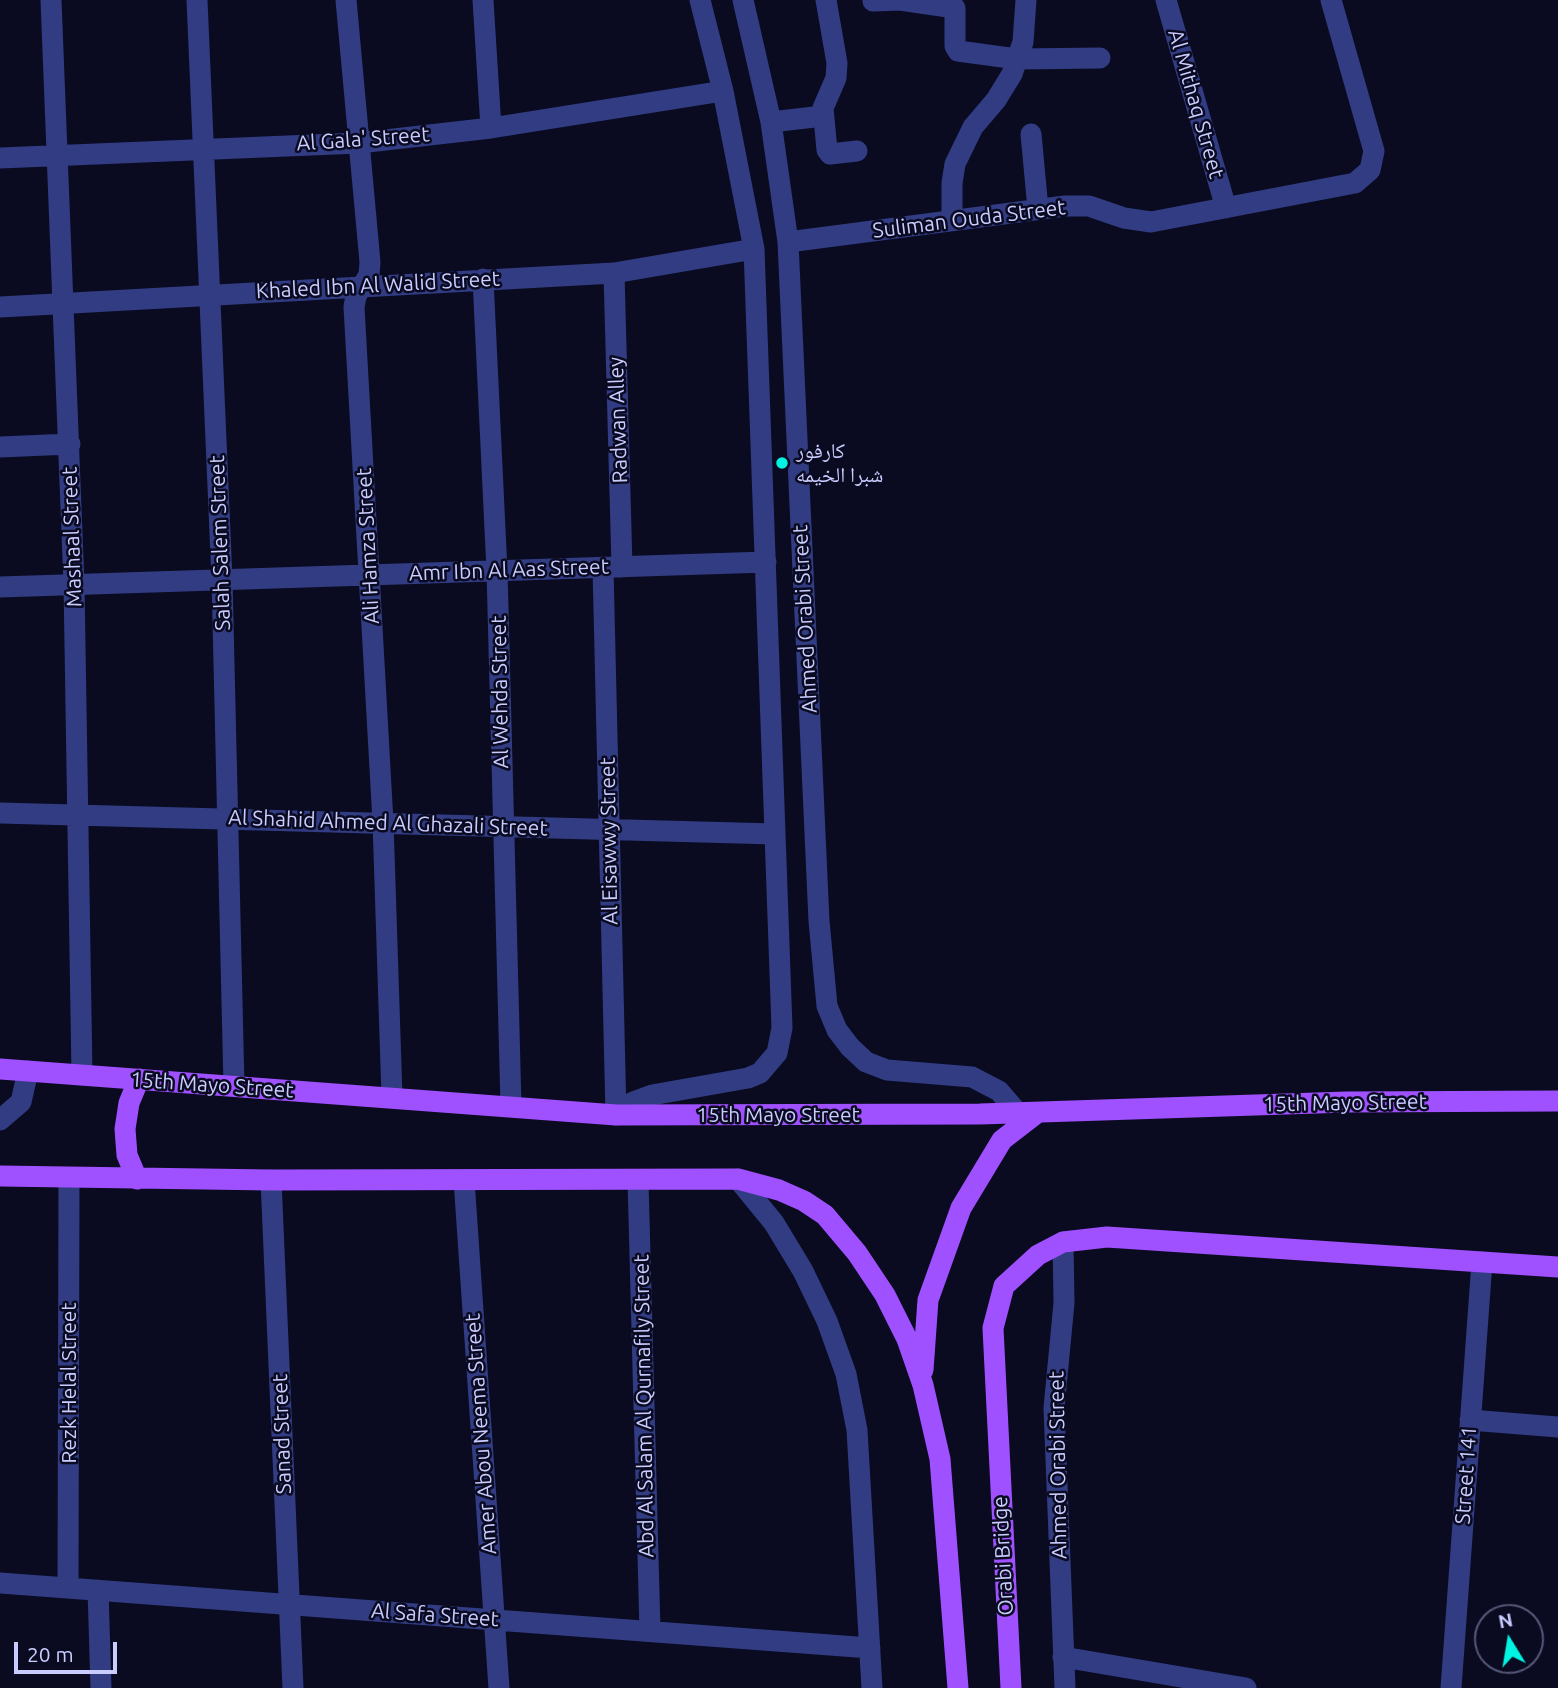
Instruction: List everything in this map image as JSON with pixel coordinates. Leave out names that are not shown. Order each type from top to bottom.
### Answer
[{"type":"main road","name":"15th Mayo Street","points":[[0,1069],[616,1115],[1028,1113],[1347,1102],[1558,1101]]},
{"type":"main road","points":[[136,1179],[127,1155],[125,1129],[129,1103],[139,1079]]},
{"type":"main road","points":[[923,1385],[923,1340],[928,1300],[961,1208],[1002,1140],[1028,1113]]},
{"type":"main road","points":[[0,1176],[271,1180],[738,1179],[779,1189],[825,1215],[857,1253],[885,1295],[907,1339],[923,1385],[940,1460],[958,1688]]},
{"type":"main road","points":[[1063,1242],[1107,1237],[1558,1267]]},
{"type":"main road","name":"Orabi Bridge","points":[[1011,1688],[993,1328],[998,1299],[1013,1275],[1038,1255],[1063,1242]]},
{"type":"street","name":"Mashaal Street","points":[[51,0],[70,444],[82,1075]]},
{"type":"street","name":"Salah Salem Street","points":[[197,0],[222,579],[234,1086]]},
{"type":"street","name":"Ali Hamza Street","points":[[346,0],[370,262],[369,275],[361,286],[354,307],[383,822],[392,1097]]},
{"type":"street","points":[[483,0],[491,128]]},
{"type":"street","name":"Ahmed Orabi Street","points":[[616,1115],[633,1102],[653,1095],[748,1078],[770,1064],[777,1054],[782,1028],[754,249],[723,91],[700,0]]},
{"type":"street","name":"Ahmed Orabi Street","points":[[743,0],[771,122],[789,242],[819,921],[827,1006],[837,1030],[866,1062],[887,1070],[972,1077],[999,1091],[1028,1113]]},
{"type":"street","points":[[826,0],[837,71],[825,100],[823,116],[827,152],[857,151]]},
{"type":"street","points":[[952,219],[952,183],[963,145],[1005,88],[1017,59],[1025,24],[1026,0]]},
{"type":"street","name":"Al Mithaq Street","points":[[1166,0],[1226,208]]},
{"type":"street","name":"Suliman Ouda Street","points":[[789,242],[952,219],[1089,206],[1124,218],[1150,222],[1354,183],[1370,170],[1374,150],[1331,0]]},
{"type":"street","points":[[873,1],[900,1],[954,8],[957,12],[957,50],[1017,59],[1100,58]]},
{"type":"street","name":"Al Gala' Street","points":[[0,158],[204,147],[359,143],[491,128],[723,91]]},
{"type":"street","points":[[771,122],[823,116]]},
{"type":"street","points":[[1031,134],[1038,209]]},
{"type":"street","name":"Khaled Ibn Al Walid Street","points":[[0,307],[614,273],[754,249]]},
{"type":"street","name":"Radwan Alley","points":[[612,567],[614,273]]},
{"type":"street","name":"Al Wehda Street","points":[[483,279],[497,571],[511,1106]]},
{"type":"street","points":[[0,447],[70,444]]},
{"type":"street","name":"Amr Ibn Al Aas Street","points":[[0,587],[766,562]]},
{"type":"street","name":"Al Eisawwy Street","points":[[612,567],[609,829],[616,1115]]},
{"type":"street","name":"Al Shahid Ahmed Al Ghazali Street","points":[[0,813],[775,834]]},
{"type":"street","points":[[0,1120],[20,1102],[28,1071]]},
{"type":"street","name":"Rezk Helal Street","points":[[68,1588],[69,1179]]},
{"type":"street","points":[[738,1179],[774,1223],[803,1271],[827,1321],[846,1374],[857,1430],[872,1688]]},
{"type":"street","name":"Sanad Street","points":[[271,1180],[293,1688]]},
{"type":"street","name":"Amer Abou Neema Street","points":[[464,1180],[499,1688]]},
{"type":"street","name":"Abd Al Salam Al Qurnafily Street","points":[[638,1180],[650,1632]]},
{"type":"street","name":"Ahmed Orabi Street","points":[[1063,1242],[1064,1303],[1054,1408],[1065,1688]]},
{"type":"street","name":"Street 141","points":[[1451,1688],[1482,1262]]},
{"type":"street","points":[[1470,1420],[1558,1427]]},
{"type":"street","name":"Al Safa Street","points":[[0,1583],[870,1648]]},
{"type":"street","points":[[98,1590],[101,1688]]},
{"type":"street","points":[[1063,1657],[1246,1688]]},
{"type":"place","name":"كارفور شبرا الخيمه","points":[[782,463]]}]
